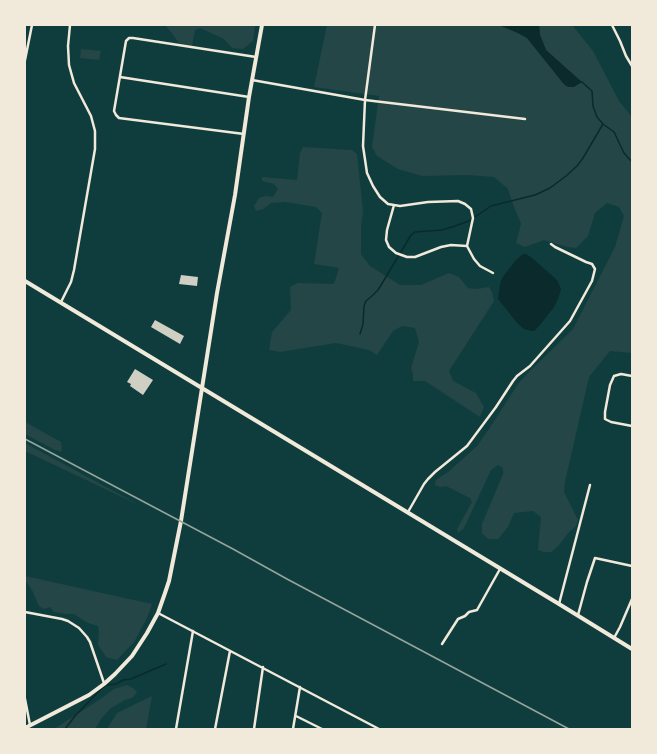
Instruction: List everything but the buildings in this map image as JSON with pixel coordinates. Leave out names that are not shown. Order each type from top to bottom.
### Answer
[{"type":"main road","points":[[25,728],[89,694],[104,684],[115,674],[132,656],[147,633],[158,613],[169,581],[181,521],[218,288],[235,195],[249,97],[262,25]]},
{"type":"main road","points":[[25,281],[62,302],[202,389],[408,512],[632,649]]},
{"type":"street","points":[[25,60],[32,25]]},
{"type":"street","points":[[62,302],[70,286],[74,270],[95,149],[94,128],[91,116],[74,82],[69,65],[68,46],[70,25]]},
{"type":"street","points":[[375,25],[365,100],[363,146],[367,173],[373,186],[380,197],[388,204],[400,206],[458,201],[465,204],[471,210],[473,218],[467,246],[474,259],[480,266],[493,273]]},
{"type":"street","points":[[612,25],[632,66]]},
{"type":"street","points":[[244,134],[119,118],[114,112],[126,42],[129,38],[256,57]]},
{"type":"street","points":[[120,77],[249,97]]},
{"type":"street","points":[[252,80],[365,100],[525,119]]},
{"type":"street","points":[[394,205],[387,230],[386,240],[389,247],[396,253],[407,257],[415,257],[441,247],[451,245],[467,246]]},
{"type":"street","points":[[408,512],[428,479],[467,446],[517,376],[530,366],[570,321],[592,281],[595,269],[592,264],[551,244]]},
{"type":"street","points":[[632,376],[621,374],[614,376],[610,385],[605,412],[605,419],[611,422],[632,426]]},
{"type":"street","points":[[559,604],[590,485]]},
{"type":"street","points":[[578,615],[595,558],[632,566]]},
{"type":"street","points":[[442,644],[458,618],[465,616],[469,612],[477,610],[500,569]]},
{"type":"street","points":[[614,638],[632,599]]},
{"type":"street","points":[[25,612],[62,619],[79,628],[90,642],[104,684]]},
{"type":"street","points":[[158,613],[379,729]]},
{"type":"street","points":[[176,729],[193,631]]},
{"type":"street","points":[[215,729],[230,651]]},
{"type":"street","points":[[254,729],[263,667]]},
{"type":"street","points":[[293,729],[300,687]]},
{"type":"street","points":[[25,699],[30,725]]},
{"type":"street","points":[[296,716],[322,729]]},
{"type":"shaded area","points":[[165,25],[255,25],[253,41],[243,49],[232,48],[224,39],[200,28],[195,30],[192,46],[179,43]]},
{"type":"shaded area","points":[[327,25],[499,25],[527,38],[563,83],[582,82],[546,50],[540,35],[539,25],[572,25],[593,51],[619,101],[632,117],[632,353],[610,351],[589,377],[564,492],[578,520],[576,526],[551,552],[538,550],[541,517],[533,511],[514,513],[508,527],[498,539],[488,539],[482,533],[482,524],[503,474],[503,468],[498,465],[491,470],[464,528],[458,533],[457,529],[472,502],[470,498],[446,486],[441,487],[435,485],[436,480],[448,472],[477,446],[518,384],[573,329],[615,247],[624,216],[619,207],[607,203],[595,213],[588,236],[576,248],[567,247],[544,240],[525,247],[516,243],[521,224],[508,189],[494,177],[467,175],[422,176],[398,169],[377,156],[372,147],[379,96],[314,87]]},
{"type":"shaded area","points":[[499,25],[539,25],[540,35],[546,50],[582,82],[574,87],[566,86],[527,38]]},
{"type":"shaded area","points":[[81,49],[101,51],[99,60],[80,58]]},
{"type":"shaded area","points":[[303,147],[352,150],[357,154],[363,211],[361,226],[361,254],[370,266],[400,285],[421,285],[449,273],[459,277],[468,288],[476,289],[489,287],[494,301],[449,371],[453,381],[476,393],[484,407],[480,417],[425,381],[413,381],[411,368],[419,342],[415,328],[402,326],[393,331],[377,355],[369,350],[336,343],[280,352],[269,350],[272,332],[291,310],[290,287],[298,283],[334,284],[339,268],[314,264],[322,213],[316,207],[285,202],[271,203],[263,209],[256,211],[254,206],[259,198],[266,196],[273,197],[278,189],[274,184],[262,181],[262,177],[297,180],[300,153]]},
{"type":"shaded area","points":[[523,254],[526,254],[532,258],[557,280],[561,289],[554,307],[534,331],[524,329],[518,324],[498,299],[502,278],[516,260]]},
{"type":"shaded area","points":[[25,422],[61,442],[61,452],[25,434]]},
{"type":"shaded area","points":[[25,443],[141,506],[25,451]]},
{"type":"shaded area","points":[[25,576],[152,604],[147,618],[134,642],[117,660],[106,657],[98,645],[98,626],[88,623],[74,614],[54,612],[50,607],[44,609],[39,606],[32,590],[25,580]]},
{"type":"shaded area","points":[[127,685],[137,692],[132,698],[125,700],[111,708],[101,719],[95,729],[54,729],[114,689]]},
{"type":"shaded area","points":[[152,696],[146,729],[107,729],[117,713]]},
{"type":"waterway","points":[[581,82],[592,91],[593,106],[597,117],[603,124],[614,132],[624,153],[632,162]]},
{"type":"waterway","points":[[360,334],[366,301],[378,290],[411,235],[415,232],[442,230],[455,226],[469,221],[491,206],[535,195],[550,188],[577,166],[603,124]]},
{"type":"waterway","points":[[65,729],[75,716],[103,687],[116,684],[123,680],[131,679],[166,664]]},
{"type":"railway","points":[[25,439],[569,729]]}]
